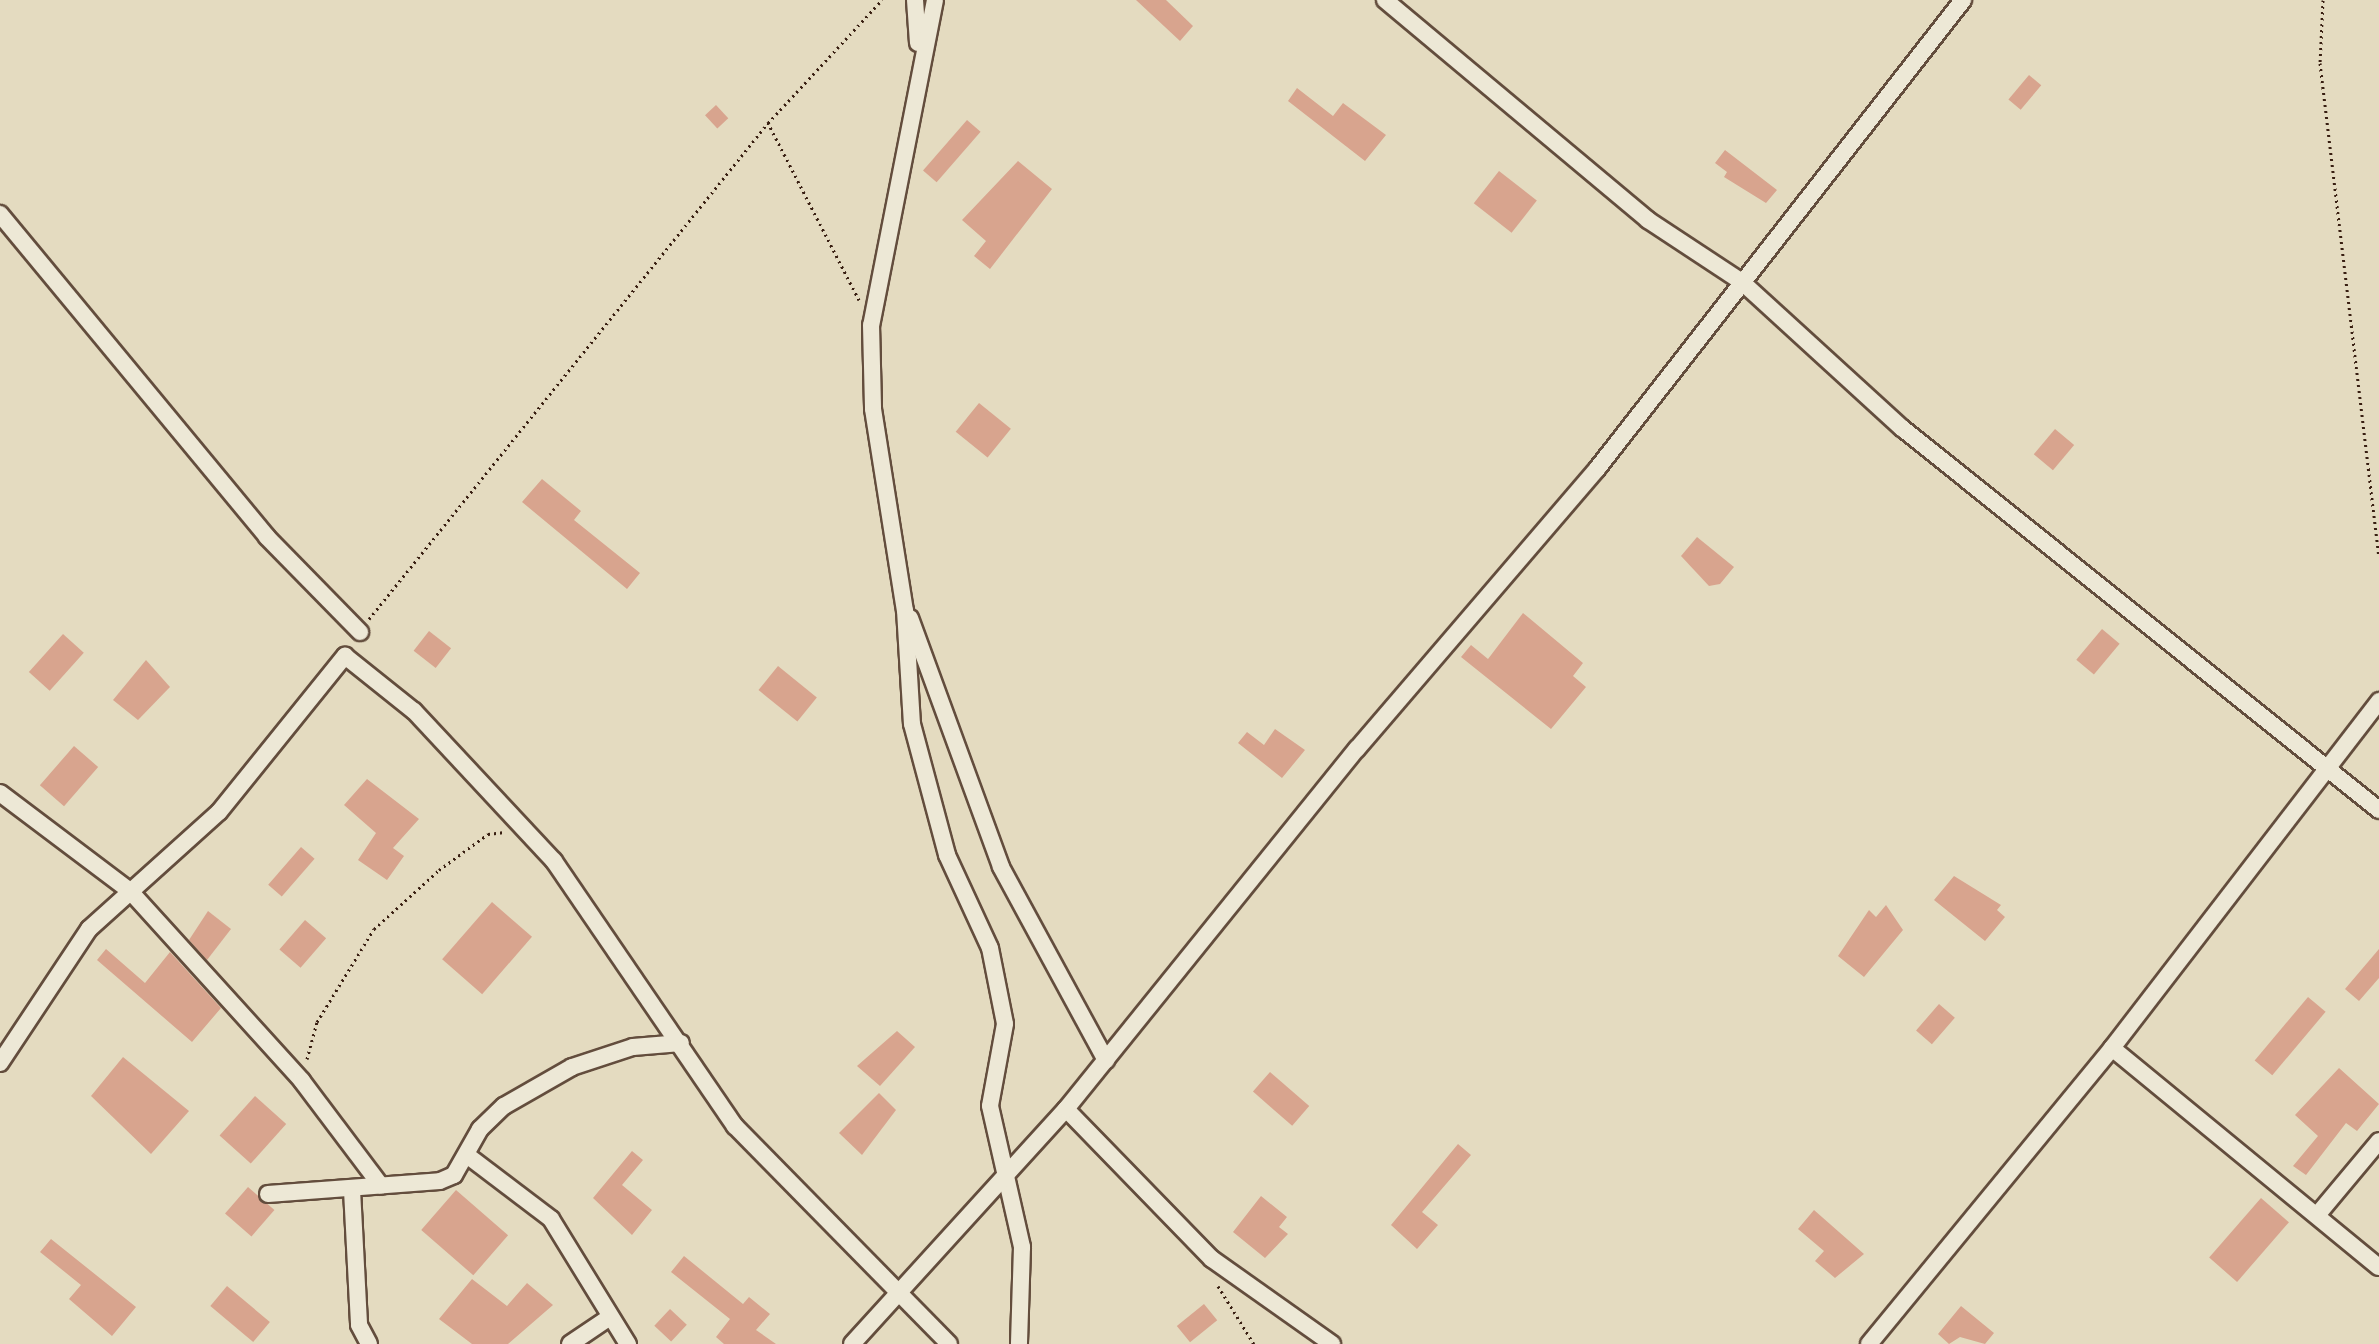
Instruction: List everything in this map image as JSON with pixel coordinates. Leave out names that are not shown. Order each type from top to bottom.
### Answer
[{"type":"street","points":[[915,0],[919,57]]},
{"type":"street","points":[[935,0],[919,57],[871,325],[884,507],[905,610],[912,724],[947,855],[990,948],[1005,1024],[990,1106],[1025,1281],[1019,1344]]},
{"type":"street","points":[[1385,0],[1648,220],[1742,282],[1902,428],[2379,810]]},
{"type":"street","points":[[852,1344],[897,1288],[1066,1109],[1742,282],[1963,0]]},
{"type":"street","points":[[0,214],[267,537],[360,632]]},
{"type":"street","points":[[905,610],[1001,867],[1074,1012],[1106,1060]]},
{"type":"street","points":[[0,1063],[89,929],[219,812],[345,656],[414,711],[524,829],[681,1043],[735,1126],[825,1225],[897,1288],[949,1344]]},
{"type":"street","points":[[1869,1344],[2112,1048],[2379,701]]},
{"type":"street","points":[[0,793],[130,891],[302,1081],[381,1186]]},
{"type":"street","points":[[268,1194],[440,1181],[468,1156],[480,1129],[504,1106],[572,1067],[633,1047],[681,1043]]},
{"type":"street","points":[[2112,1048],[2379,1267]]},
{"type":"street","points":[[1066,1109],[1212,1259],[1332,1344]]},
{"type":"street","points":[[2318,1214],[2379,1141]]},
{"type":"street","points":[[468,1156],[551,1219],[628,1344]]},
{"type":"street","points":[[352,1190],[359,1325],[369,1344]]},
{"type":"street","points":[[570,1344],[610,1317]]},
{"type":"path","points":[[360,632],[768,123],[882,0]]},
{"type":"path","points":[[2323,0],[2320,63],[2379,555]]},
{"type":"path","points":[[768,123],[871,325]]},
{"type":"path","points":[[302,1081],[317,1022],[374,929],[488,834],[524,829]]},
{"type":"path","points":[[1212,1259],[1219,1290],[1254,1344]]},
{"type":"building","points":[[1136,0],[1166,0],[1193,26],[1180,41]]},
{"type":"building","points":[[2029,75],[2041,85],[2021,110],[2008,100]]},
{"type":"building","points":[[1297,88],[1333,116],[1343,103],[1386,135],[1365,161],[1288,101]]},
{"type":"building","points":[[716,105],[728,118],[717,128],[705,115]]},
{"type":"building","points":[[967,120],[981,132],[937,182],[923,171]]},
{"type":"building","points":[[1725,150],[1777,190],[1766,203],[1724,177],[1727,172],[1715,163]]},
{"type":"building","points":[[1018,161],[1052,189],[990,269],[974,256],[986,241],[962,220]]},
{"type":"building","points":[[1499,171],[1537,201],[1512,233],[1474,203]]},
{"type":"building","points":[[979,403],[1011,429],[988,458],[956,432]]},
{"type":"building","points":[[2055,429],[2074,445],[2053,470],[2034,454]]},
{"type":"building","points":[[542,479],[581,511],[574,520],[640,573],[627,589],[522,502]]},
{"type":"building","points":[[1697,537],[1734,567],[1720,584],[1709,586],[1681,556]]},
{"type":"building","points":[[1523,613],[1583,663],[1573,676],[1586,687],[1551,729],[1461,657],[1471,645],[1488,659]]},
{"type":"building","points":[[2102,629],[2120,644],[2094,674],[2076,660]]},
{"type":"building","points":[[429,631],[451,648],[436,668],[414,651]]},
{"type":"building","points":[[63,634],[84,653],[50,691],[29,672]]},
{"type":"building","points":[[146,660],[170,687],[138,720],[113,700]]},
{"type":"building","points":[[778,666],[817,697],[797,722],[758,690]]},
{"type":"building","points":[[1275,729],[1305,750],[1282,778],[1238,743],[1247,732],[1264,745]]},
{"type":"building","points":[[74,746],[98,767],[64,806],[40,785]]},
{"type":"building","points":[[367,779],[419,819],[393,848],[404,856],[387,880],[358,860],[376,833],[344,805]]},
{"type":"building","points":[[301,847],[315,859],[282,897],[268,885]]},
{"type":"building","points":[[1954,876],[2001,905],[1997,910],[2005,917],[1985,941],[1934,900]]},
{"type":"building","points":[[492,902],[532,937],[482,994],[442,959]]},
{"type":"building","points":[[1886,905],[1903,930],[1864,977],[1838,956],[1869,910],[1876,917]]},
{"type":"building","points":[[208,911],[231,929],[207,960],[189,940]]},
{"type":"building","points":[[305,920],[326,938],[301,968],[279,949]]},
{"type":"building","points":[[106,949],[145,983],[170,952],[221,1008],[192,1042],[97,960]]},
{"type":"building","points":[[2379,949],[2379,978],[2359,1001],[2345,989]]},
{"type":"building","points":[[2308,997],[2326,1012],[2272,1075],[2255,1061]]},
{"type":"building","points":[[1939,1004],[1955,1018],[1932,1044],[1916,1030]]},
{"type":"building","points":[[897,1031],[915,1047],[880,1086],[857,1066]]},
{"type":"building","points":[[123,1057],[189,1111],[151,1154],[91,1096]]},
{"type":"building","points":[[2339,1068],[2379,1104],[2357,1131],[2346,1123],[2306,1175],[2293,1166],[2318,1136],[2295,1115]]},
{"type":"building","points":[[1270,1072],[1309,1106],[1292,1126],[1253,1092]]},
{"type":"building","points":[[879,1093],[896,1110],[862,1155],[839,1133]]},
{"type":"building","points":[[255,1096],[286,1124],[251,1163],[220,1135]]},
{"type":"building","points":[[1458,1144],[1471,1155],[1422,1212],[1438,1225],[1417,1249],[1391,1225]]},
{"type":"building","points":[[632,1151],[643,1160],[622,1185],[652,1210],[632,1235],[593,1198]]},
{"type":"building","points":[[248,1187],[274,1210],[251,1236],[225,1213]]},
{"type":"building","points":[[456,1190],[508,1235],[473,1275],[421,1230]]},
{"type":"building","points":[[1261,1196],[1287,1217],[1279,1227],[1288,1234],[1265,1258],[1233,1232]]},
{"type":"building","points":[[2261,1198],[2289,1222],[2237,1282],[2209,1258]]},
{"type":"building","points":[[1814,1210],[1864,1254],[1835,1278],[1815,1261],[1824,1251],[1798,1229]]},
{"type":"building","points":[[51,1239],[136,1307],[112,1336],[69,1299],[81,1285],[40,1252]]},
{"type":"building","points":[[684,1256],[743,1304],[749,1297],[770,1314],[756,1330],[776,1344],[724,1344],[716,1337],[730,1319],[671,1272]]},
{"type":"building","points":[[472,1279],[507,1306],[527,1283],[553,1305],[508,1344],[472,1344],[439,1319]]},
{"type":"building","points":[[227,1286],[270,1322],[253,1342],[210,1306]]},
{"type":"building","points":[[1204,1304],[1217,1320],[1190,1342],[1177,1326]]},
{"type":"building","points":[[1961,1306],[1994,1333],[1985,1344],[1960,1337],[1949,1344],[1938,1334]]},
{"type":"building","points":[[670,1309],[687,1325],[671,1342],[654,1326]]}]
